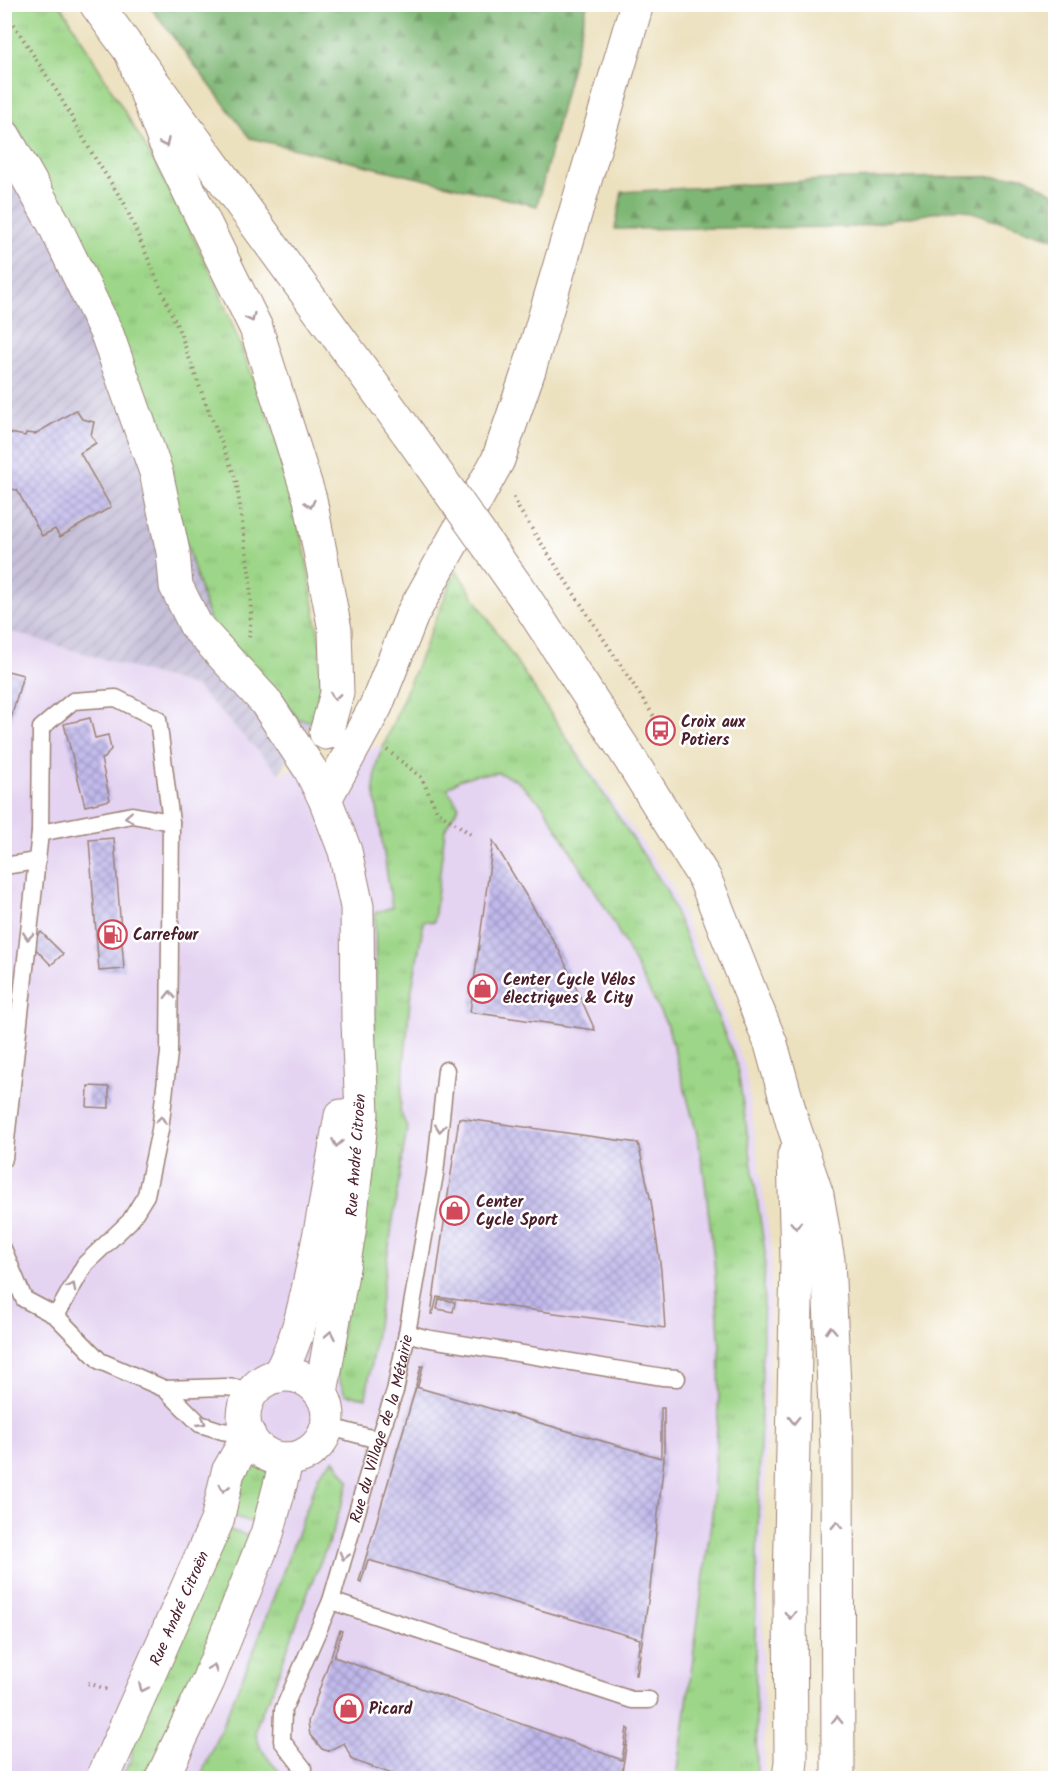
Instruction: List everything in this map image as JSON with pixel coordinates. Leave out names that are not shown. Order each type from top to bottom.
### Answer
[{"type":"street","points":[[96,4],[525,598],[705,879],[771,1044],[793,1124],[818,1195],[828,1260],[837,1449],[838,1779]]},
{"type":"street","points":[[324,799],[376,706],[412,615],[498,460],[529,370],[637,4]]},
{"type":"street","points":[[130,49],[164,140],[256,328],[310,500],[335,630],[337,693],[326,733],[310,769]]},
{"type":"street","name":"Rue André Citroën","points":[[4,136],[53,222],[106,334],[156,472],[173,552],[176,586],[196,626],[265,701],[310,769],[345,851],[357,907],[358,1023],[362,1113],[349,1233],[321,1393]]},
{"type":"street","points":[[326,733],[339,731],[376,706]]},
{"type":"street","name":"Rue André Citroën","points":[[266,1383],[289,1356],[301,1324],[321,1231],[358,1023]]},
{"type":"street","points":[[789,1779],[791,1761],[790,1587],[797,1260],[793,1124]]},
{"type":"street","points":[[291,1375],[312,1384],[321,1393],[328,1415],[327,1426],[322,1439],[313,1450],[287,1459],[276,1458],[255,1446],[245,1424],[245,1412],[248,1400],[266,1383],[291,1375]]},
{"type":"street","name":"Rue André Citroën","points":[[103,1779],[217,1521],[228,1472],[249,1436]]},
{"type":"street","points":[[162,1779],[208,1681],[267,1534],[287,1459]]},
{"type":"lane","points":[[4,1158],[10,1041],[40,833],[41,728],[73,701],[116,698],[158,719],[171,822],[169,1053],[160,1130],[146,1195],[130,1221],[85,1264],[56,1316]]},
{"type":"lane","points":[[40,833],[132,814],[171,822]]},
{"type":"lane","points":[[4,866],[36,861]]},
{"type":"lane","name":"Rue du Village de la Métairie","points":[[303,1768],[282,1741],[283,1710],[331,1601],[378,1440],[395,1391],[435,1174],[446,1070]]},
{"type":"lane","points":[[4,1251],[24,1299],[56,1316],[100,1361],[165,1389],[200,1424],[249,1436]]},
{"type":"lane","points":[[407,1334],[652,1376],[677,1378]]},
{"type":"lane","points":[[165,1389],[266,1383]]},
{"type":"lane","points":[[327,1426],[378,1440]]},
{"type":"lane","points":[[331,1601],[632,1700],[649,1700]]},
{"type":"path","points":[[4,9],[124,203],[181,335],[236,479],[250,578],[249,642]]},
{"type":"path","points":[[498,460],[519,509],[657,721]]},
{"type":"path","points":[[376,706],[386,749],[421,777],[437,811],[472,835]]},
{"type":"shaded area","points":[[4,108],[18,129],[138,381],[210,622],[280,695],[298,719],[312,721],[279,773],[196,687],[5,630]]},
{"type":"shaded area","points":[[4,630],[196,687],[279,773],[543,702],[670,882],[745,1066],[772,1253],[762,1587],[765,1778],[5,1778]]},
{"type":"green space","points":[[5,5],[61,5],[159,169],[216,283],[276,436],[305,551],[320,644],[321,698],[312,721],[298,719],[280,695],[210,622],[138,381],[18,129],[5,108]]},
{"type":"green space","points":[[149,5],[587,5],[537,206],[250,138]]},
{"type":"green space","points":[[1023,176],[1055,194],[1055,239],[960,208],[854,227],[615,229],[622,192],[840,179]]},
{"type":"green space","points":[[456,570],[666,889],[737,1064],[765,1252],[755,1638],[757,1778],[677,1778],[712,1515],[719,1394],[720,1350],[714,1260],[697,1134],[668,1027],[608,912],[543,805],[516,780],[499,773],[474,775],[459,780],[447,789],[459,806],[445,829],[434,922],[424,921],[410,1000],[400,1111],[407,1127],[366,1398],[345,1394],[335,1369],[368,1158],[376,996],[375,913],[392,907],[374,788],[377,762]]},
{"type":"green space","points":[[334,1459],[349,1481],[332,1534],[256,1729],[262,1750],[282,1774],[280,1778],[200,1778],[254,1650],[319,1475]]},
{"type":"green space","points":[[263,1468],[269,1474],[257,1524],[230,1515],[247,1469]]},
{"type":"green space","points":[[226,1529],[255,1538],[150,1778],[121,1778],[132,1757],[131,1730]]},
{"type":"building","points":[[76,410],[82,419],[94,422],[91,435],[96,443],[80,453],[111,507],[60,537],[55,529],[42,536],[17,490],[4,488],[4,432],[25,436],[26,433],[35,434]]},
{"type":"building","points":[[4,670],[23,675],[5,740],[4,739]]},
{"type":"building","points":[[90,718],[95,738],[108,735],[111,749],[105,758],[101,759],[110,800],[85,806],[64,724]]},
{"type":"building","points":[[114,838],[124,969],[99,971],[89,840]]},
{"type":"building","points":[[493,841],[559,950],[595,1030],[470,1012]]},
{"type":"building","points":[[41,932],[63,954],[51,965],[30,943]]},
{"type":"building","points":[[88,1086],[109,1087],[109,1108],[87,1107]]},
{"type":"building","points":[[459,1118],[638,1143],[651,1201],[661,1270],[665,1328],[437,1297],[433,1314],[431,1314]]},
{"type":"building","points":[[439,1299],[455,1302],[453,1312],[437,1309]]},
{"type":"building","points":[[421,1366],[423,1366],[418,1386],[416,1385]]},
{"type":"building","points":[[416,1387],[661,1458],[661,1408],[664,1408],[664,1459],[650,1588],[637,1675],[635,1675],[640,1639],[368,1560],[361,1582],[359,1581]]},
{"type":"building","points":[[340,1630],[342,1631],[334,1657],[622,1760],[627,1728],[629,1729],[621,1778],[404,1778],[352,1760],[344,1743],[328,1751],[322,1749],[310,1735],[308,1722]]},
{"type":"place","name":"Croix aux Potiers","points":[[660,730]]},
{"type":"place","name":"Carrefour","points":[[112,934]]},
{"type":"place","name":"Center Cycle Vélos électriques & City","points":[[482,988]]},
{"type":"place","name":"Center Cycle Sport","points":[[455,1210]]},
{"type":"place","name":"Picard","points":[[348,1708]]}]
